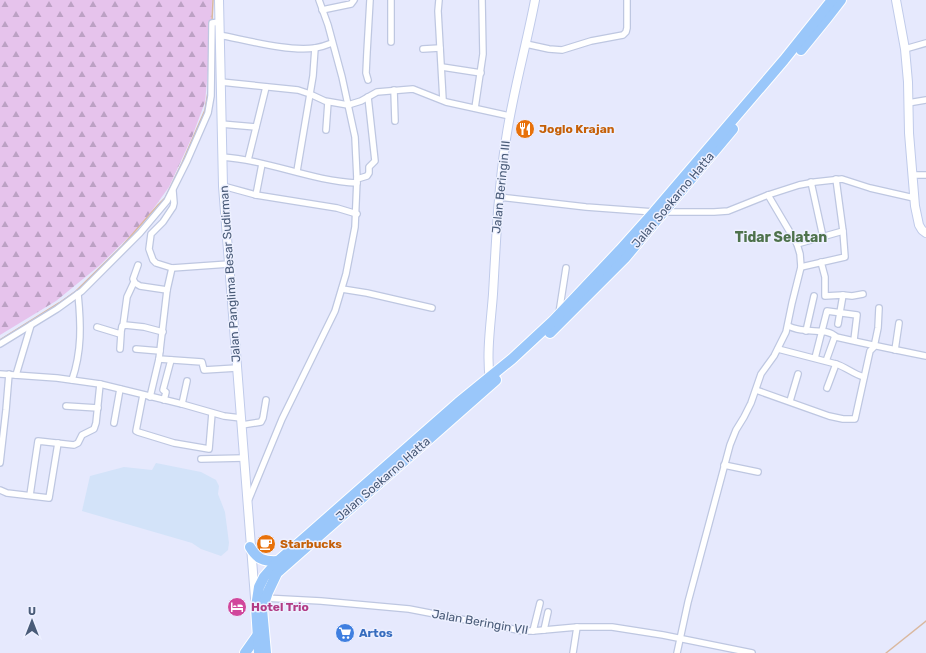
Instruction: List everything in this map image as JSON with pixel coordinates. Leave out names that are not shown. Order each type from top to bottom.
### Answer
[{"type":"highway","name":"Jalan Soekarno Hatta","points":[[277,573],[448,411],[490,382],[539,343],[625,258],[659,212],[832,0]]},
{"type":"highway","name":"Jalan Soekarno Hatta","points":[[490,382],[659,212],[827,18],[840,0]]},
{"type":"highway","name":"Jalan Soekarno Hatta","points":[[260,596],[278,561],[361,494]]},
{"type":"highway","points":[[250,547],[256,555],[263,560],[278,561]]},
{"type":"highway","points":[[259,653],[258,636],[260,596],[277,573]]},
{"type":"highway","points":[[260,596],[266,653]]},
{"type":"highway","points":[[245,653],[258,636]]},
{"type":"street","name":"Jalan Panglima Besar Sudirman","points":[[219,0],[223,186],[250,547],[252,567],[260,596]]},
{"type":"street","points":[[247,503],[282,419],[334,311],[342,288],[353,237],[356,214],[357,181],[355,137],[332,43],[319,0]]},
{"type":"street","points":[[322,10],[351,4],[354,0]]},
{"type":"street","points":[[368,80],[367,66],[370,0]]},
{"type":"street","points":[[391,0],[391,42]]},
{"type":"street","points":[[439,0],[438,11],[443,100]]},
{"type":"street","points":[[475,108],[483,54],[482,0]]},
{"type":"street","name":"Jalan Beringin III","points":[[490,382],[489,354],[502,162],[516,85],[535,0]]},
{"type":"street","points":[[526,44],[562,50],[591,41],[623,35],[626,32],[627,0]]},
{"type":"street","points":[[896,0],[905,50],[913,175],[911,198],[918,223],[922,230],[926,233]]},
{"type":"street","points":[[0,344],[57,309],[78,294],[114,260],[155,217],[173,191],[208,113],[211,96],[212,23],[219,22]]},
{"type":"street","points":[[219,36],[296,48],[315,48],[332,43]]},
{"type":"street","points":[[905,50],[926,43]]},
{"type":"street","points":[[297,172],[310,94],[315,48]]},
{"type":"street","points":[[423,49],[440,48]]},
{"type":"street","points":[[442,67],[481,73]]},
{"type":"street","points":[[221,82],[298,90],[328,102],[348,104],[358,103],[377,92],[413,88],[443,100],[510,116]]},
{"type":"street","points":[[248,160],[266,87]]},
{"type":"street","points":[[394,90],[395,121]]},
{"type":"street","points":[[222,157],[248,160],[328,180],[357,181],[367,176],[369,173],[368,167],[375,161],[368,97]]},
{"type":"street","points":[[908,103],[926,100]]},
{"type":"street","points":[[326,130],[328,102]]},
{"type":"street","points":[[221,124],[256,127]]},
{"type":"street","points":[[256,195],[262,164]]},
{"type":"street","points":[[913,175],[926,175]]},
{"type":"street","points":[[801,267],[846,256],[836,179]]},
{"type":"street","points":[[499,197],[586,207],[659,212],[714,212],[728,211],[768,195],[811,182],[846,179],[870,188],[911,198]]},
{"type":"street","points":[[811,182],[823,237]]},
{"type":"street","points":[[223,186],[256,195],[337,208],[356,214]]},
{"type":"street","points":[[173,191],[174,203],[172,207],[163,222],[151,234],[149,249],[150,256],[156,263],[172,268],[229,264]]},
{"type":"street","points":[[677,653],[688,602],[730,445],[756,390],[761,374],[778,349],[788,326],[801,267],[800,254],[797,244],[768,195]]},
{"type":"street","points":[[797,244],[843,231]]},
{"type":"street","points":[[821,262],[825,277],[825,296],[852,296],[863,294]]},
{"type":"street","points":[[120,349],[120,334],[123,326],[127,297],[134,282],[133,279],[138,265]]},
{"type":"street","points":[[150,397],[159,358],[172,268]]},
{"type":"street","points":[[559,314],[566,268]]},
{"type":"street","points":[[134,282],[140,286],[168,290]]},
{"type":"street","points":[[342,288],[432,308]]},
{"type":"street","points":[[72,380],[77,362],[81,328],[78,294]]},
{"type":"street","points":[[838,324],[843,295]]},
{"type":"street","points":[[806,331],[814,296]]},
{"type":"street","points":[[756,390],[829,416],[843,419],[855,419],[870,351],[874,347],[878,328],[879,308]]},
{"type":"street","points":[[815,358],[827,310],[856,314],[858,316],[854,340]]},
{"type":"street","points":[[895,350],[899,323]]},
{"type":"street","points":[[16,375],[30,325]]},
{"type":"street","points":[[123,326],[144,327],[163,332]]},
{"type":"street","points":[[788,326],[806,331],[822,332],[874,347],[926,356]]},
{"type":"street","points":[[98,327],[120,334]]},
{"type":"street","points":[[826,361],[835,336]]},
{"type":"street","points":[[136,349],[160,350]]},
{"type":"street","points":[[778,349],[843,366],[856,375],[864,377]]},
{"type":"street","points":[[159,358],[202,362],[204,370],[237,368]]},
{"type":"street","points":[[164,400],[166,392],[163,390],[171,360]]},
{"type":"street","points":[[827,388],[836,364]]},
{"type":"street","points":[[0,374],[100,384],[182,404],[241,422],[261,422],[266,400]]},
{"type":"street","points":[[0,464],[9,374]]},
{"type":"street","points":[[790,401],[798,374]]},
{"type":"street","points":[[182,404],[187,381]]},
{"type":"street","points":[[30,495],[38,441],[74,445],[78,442],[82,435],[94,429],[100,384]]},
{"type":"street","points":[[114,423],[120,389]]},
{"type":"street","points":[[143,395],[136,431],[163,440],[209,449],[212,413]]},
{"type":"street","points":[[66,406],[98,408]]},
{"type":"street","points":[[0,490],[7,493],[49,498],[58,444]]},
{"type":"street","points":[[201,458],[244,458]]},
{"type":"street","points":[[724,465],[758,472]]},
{"type":"street","points":[[260,596],[269,578],[277,573]]},
{"type":"street","name":"Jalan Beringin VII","points":[[260,596],[397,608],[511,629],[533,631],[577,626],[612,627],[680,638],[739,652],[752,653]]},
{"type":"street","points":[[533,631],[540,604]]},
{"type":"street","points":[[544,630],[548,612]]},
{"type":"street","points":[[572,653],[577,626]]},
{"type":"shaded area","points":[[156,463],[201,472],[216,480],[219,486],[218,494],[225,512],[229,543],[228,550],[221,556],[201,549],[192,543],[82,511],[90,476],[124,467],[152,470]]},
{"type":"green space","points":[[0,0],[212,0],[211,39],[205,102],[192,137],[169,187],[143,223],[99,266],[56,301],[0,335]]},
{"type":"waterway","points":[[212,21],[213,0]]},
{"type":"waterway","points":[[0,340],[76,291],[122,246],[165,198],[205,110],[208,92]]},
{"type":"waterway","points":[[886,653],[926,621]]},
{"type":"place","name":"Joglo Krajan","points":[[525,129]]},
{"type":"place","name":"Starbucks","points":[[266,544]]},
{"type":"place","name":"Hotel Trio","points":[[237,607]]},
{"type":"place","name":"Artos","points":[[345,633]]},
{"type":"district","name":"Tidar Selatan","points":[[781,237]]}]
